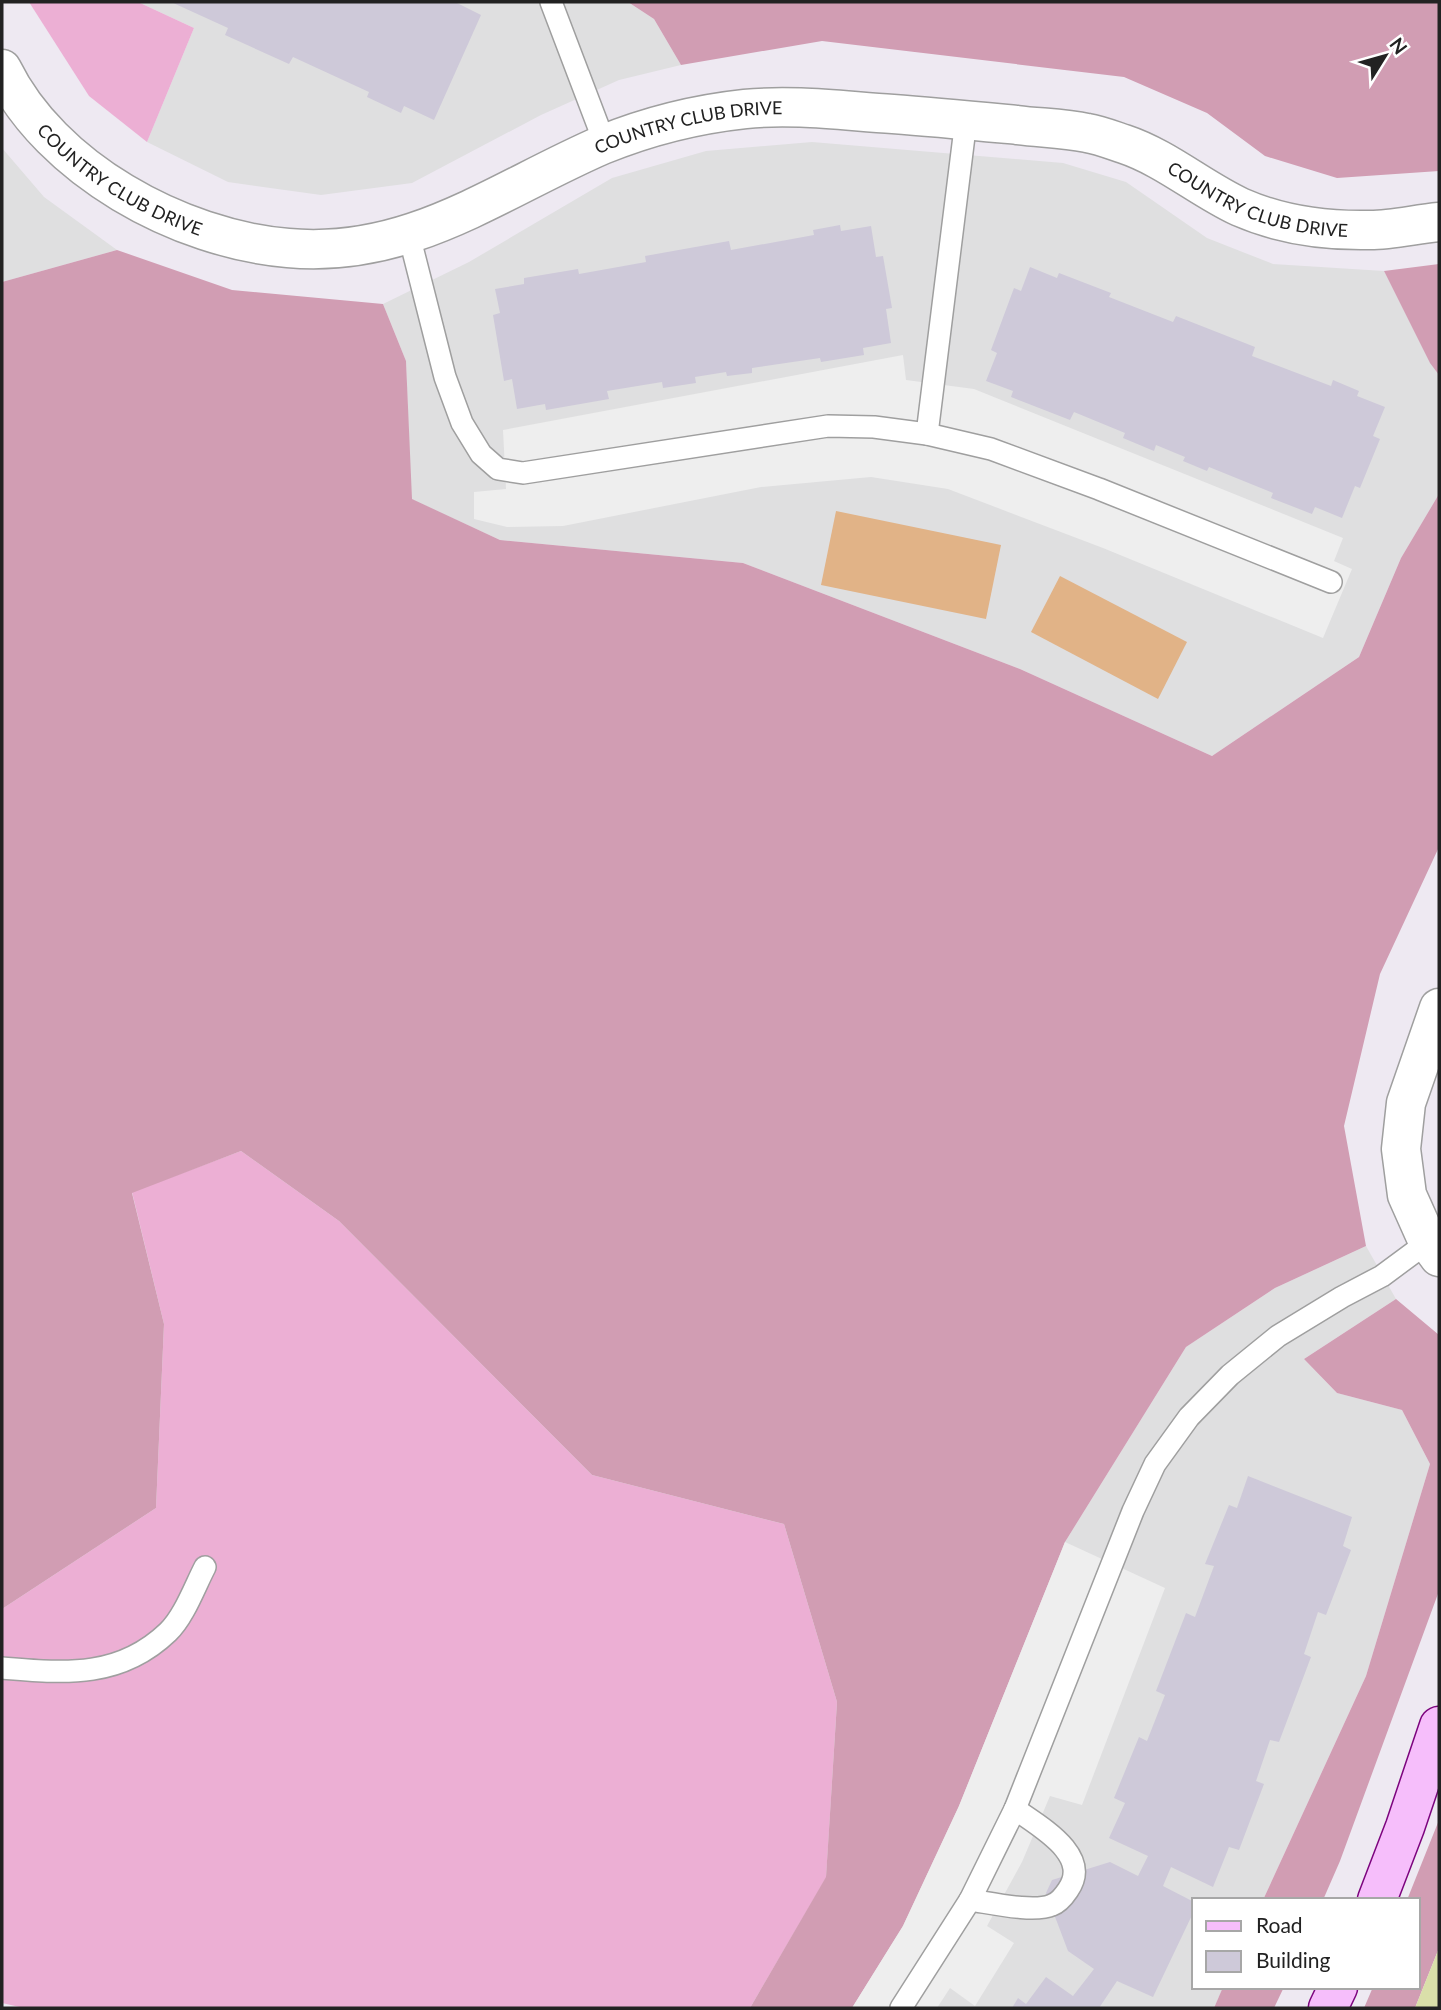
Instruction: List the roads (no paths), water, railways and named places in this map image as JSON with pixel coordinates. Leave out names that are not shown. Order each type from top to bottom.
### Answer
[{"type":"main road","points":[[1378,1898],[1439,1726]]},
{"type":"main road","points":[[1328,2008],[1337,1989]]},
{"type":"street","name":"COUNTRY CLUB DRIVE","points":[[2,69],[31,116],[63,150],[104,180],[193,227],[240,241],[288,248],[335,249],[379,243],[409,235],[466,212],[605,144],[711,114],[779,106],[1086,132],[1130,146],[1238,206],[1277,221],[1318,228],[1372,230],[1439,222]]},
{"type":"street","points":[[1434,1250],[1407,1195],[1401,1149],[1406,1103],[1439,1008]]},
{"type":"lane","points":[[551,2],[605,144]]},
{"type":"lane","points":[[927,434],[966,120]]},
{"type":"lane","points":[[409,235],[445,377],[463,423],[481,454],[499,469],[523,473],[828,426],[874,427],[927,434],[991,449],[1331,582]]},
{"type":"lane","points":[[901,2008],[970,1900],[1015,1809],[1133,1511],[1155,1464],[1189,1417],[1230,1375],[1278,1336],[1342,1297],[1434,1250]]},
{"type":"lane","points":[[2,1668],[43,1671],[101,1670],[139,1654],[170,1631],[205,1567]]},
{"type":"lane","points":[[970,1900],[1037,1908],[1052,1905],[1064,1896],[1074,1881],[1073,1861],[1056,1838],[1015,1809]]}]
